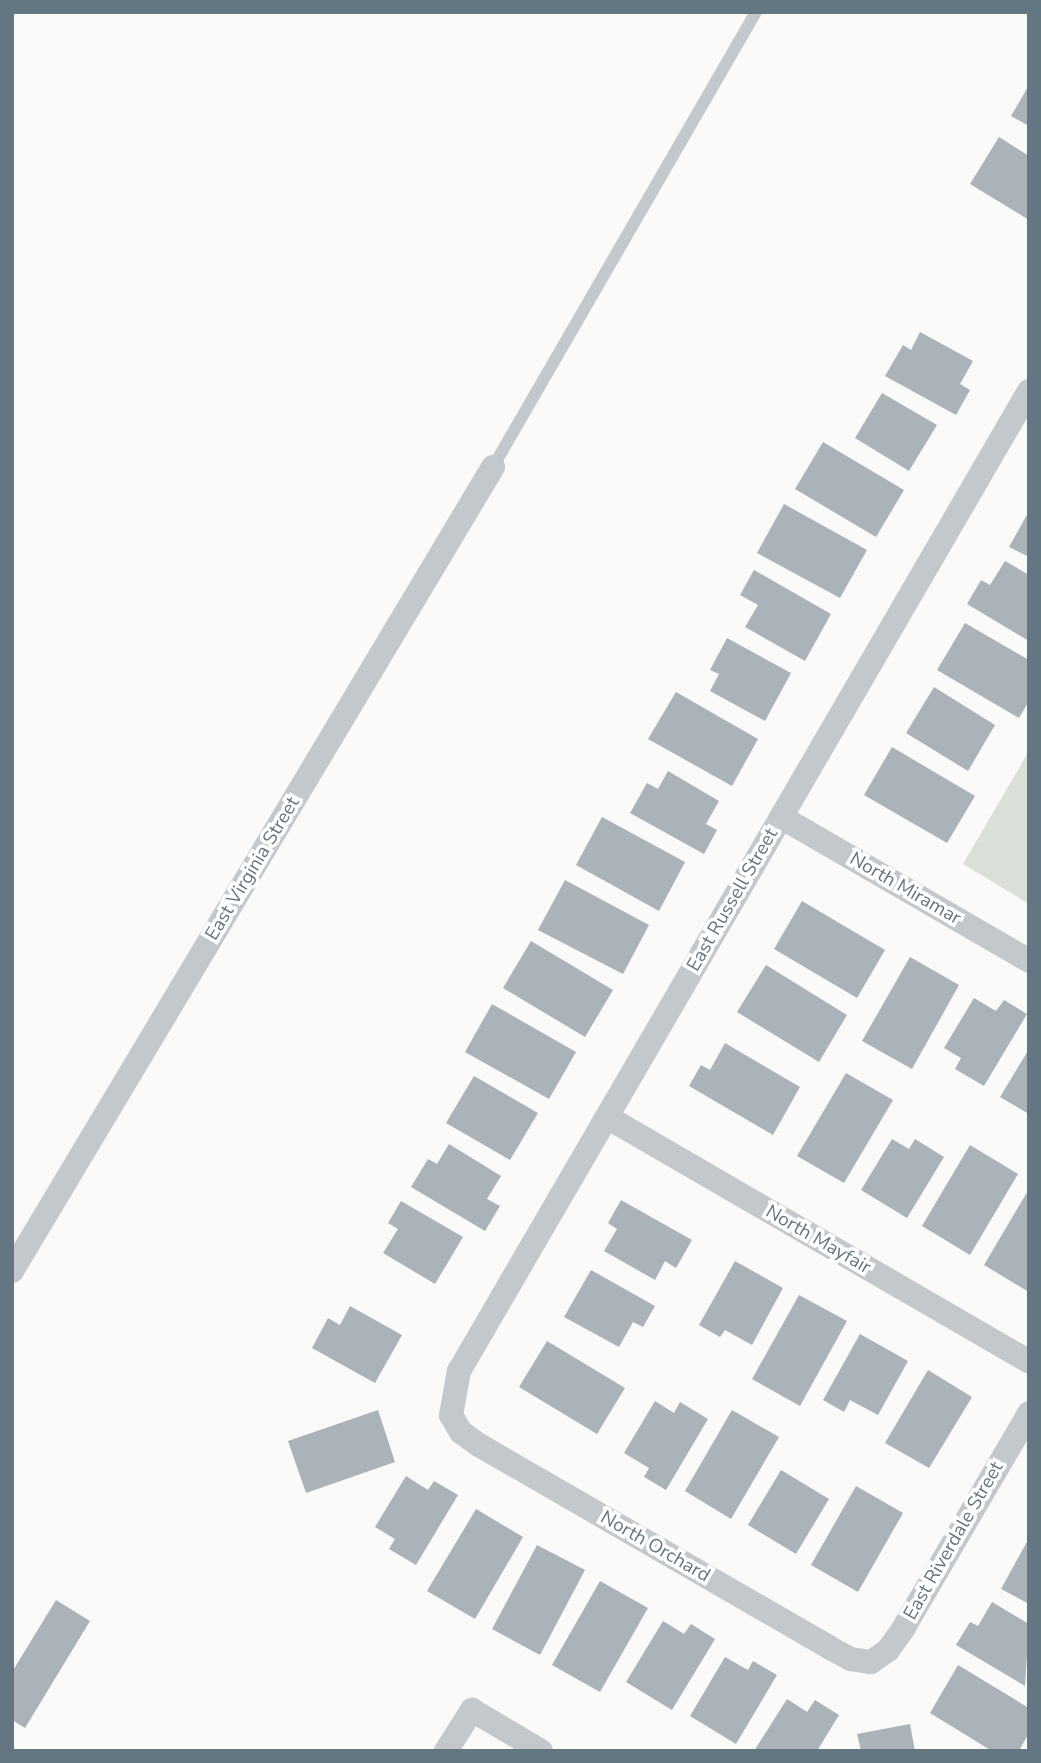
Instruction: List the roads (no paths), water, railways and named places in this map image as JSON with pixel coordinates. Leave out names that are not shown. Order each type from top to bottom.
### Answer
[{"type":"street","name":"East Russell Street","points":[[452,1415],[459,1371],[1029,391]]},
{"type":"street","name":"East Virginia Street","points":[[12,1271],[493,467]]},
{"type":"street","name":"North Miramar","points":[[781,817],[1029,961]]},
{"type":"street","name":"North Mayfair","points":[[607,1117],[1029,1362]]},
{"type":"street","name":"East Riverdale Street","points":[[871,1662],[888,1650],[903,1629],[1029,1413]]},
{"type":"street","name":"North Orchard","points":[[452,1415],[461,1432],[479,1445],[830,1648],[851,1659],[871,1662]]},
{"type":"street","points":[[446,1751],[471,1710],[541,1751]]},
{"type":"lane","points":[[493,467],[756,12]]}]
